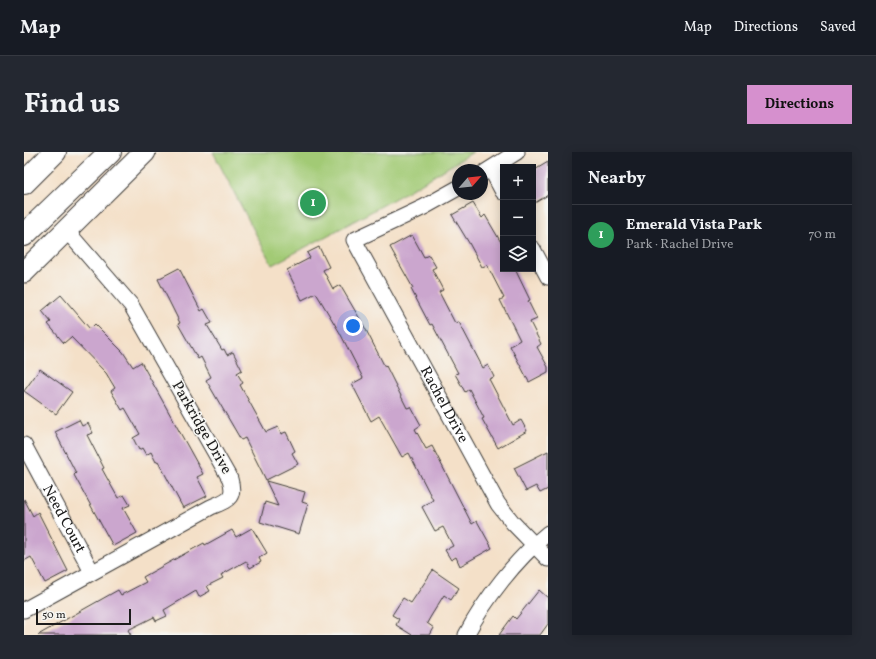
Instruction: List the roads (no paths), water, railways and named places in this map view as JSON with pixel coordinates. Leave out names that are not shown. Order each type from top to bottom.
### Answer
[{"type":"highway","points":[[24,183],[55,152]]},
{"type":"highway","points":[[24,235],[110,152]]},
{"type":"street","points":[[24,272],[145,152]]},
{"type":"street","points":[[488,171],[517,152]]},
{"type":"street","points":[[488,174],[500,188]]},
{"type":"street","name":"Rachel Drive","points":[[452,191],[424,207],[354,240],[498,504],[513,523],[548,559]]},
{"type":"street","name":"Parkridge Drive","points":[[24,610],[211,508],[227,501],[232,496],[233,488],[230,479],[131,305],[66,230]]},
{"type":"street","points":[[536,255],[548,277]]},
{"type":"street","name":"Need Court","points":[[24,445],[92,572]]},
{"type":"street","points":[[466,635],[488,599],[515,566],[548,533]]},
{"type":"place","name":"Emerald Vista Park","points":[[313,203]]}]
